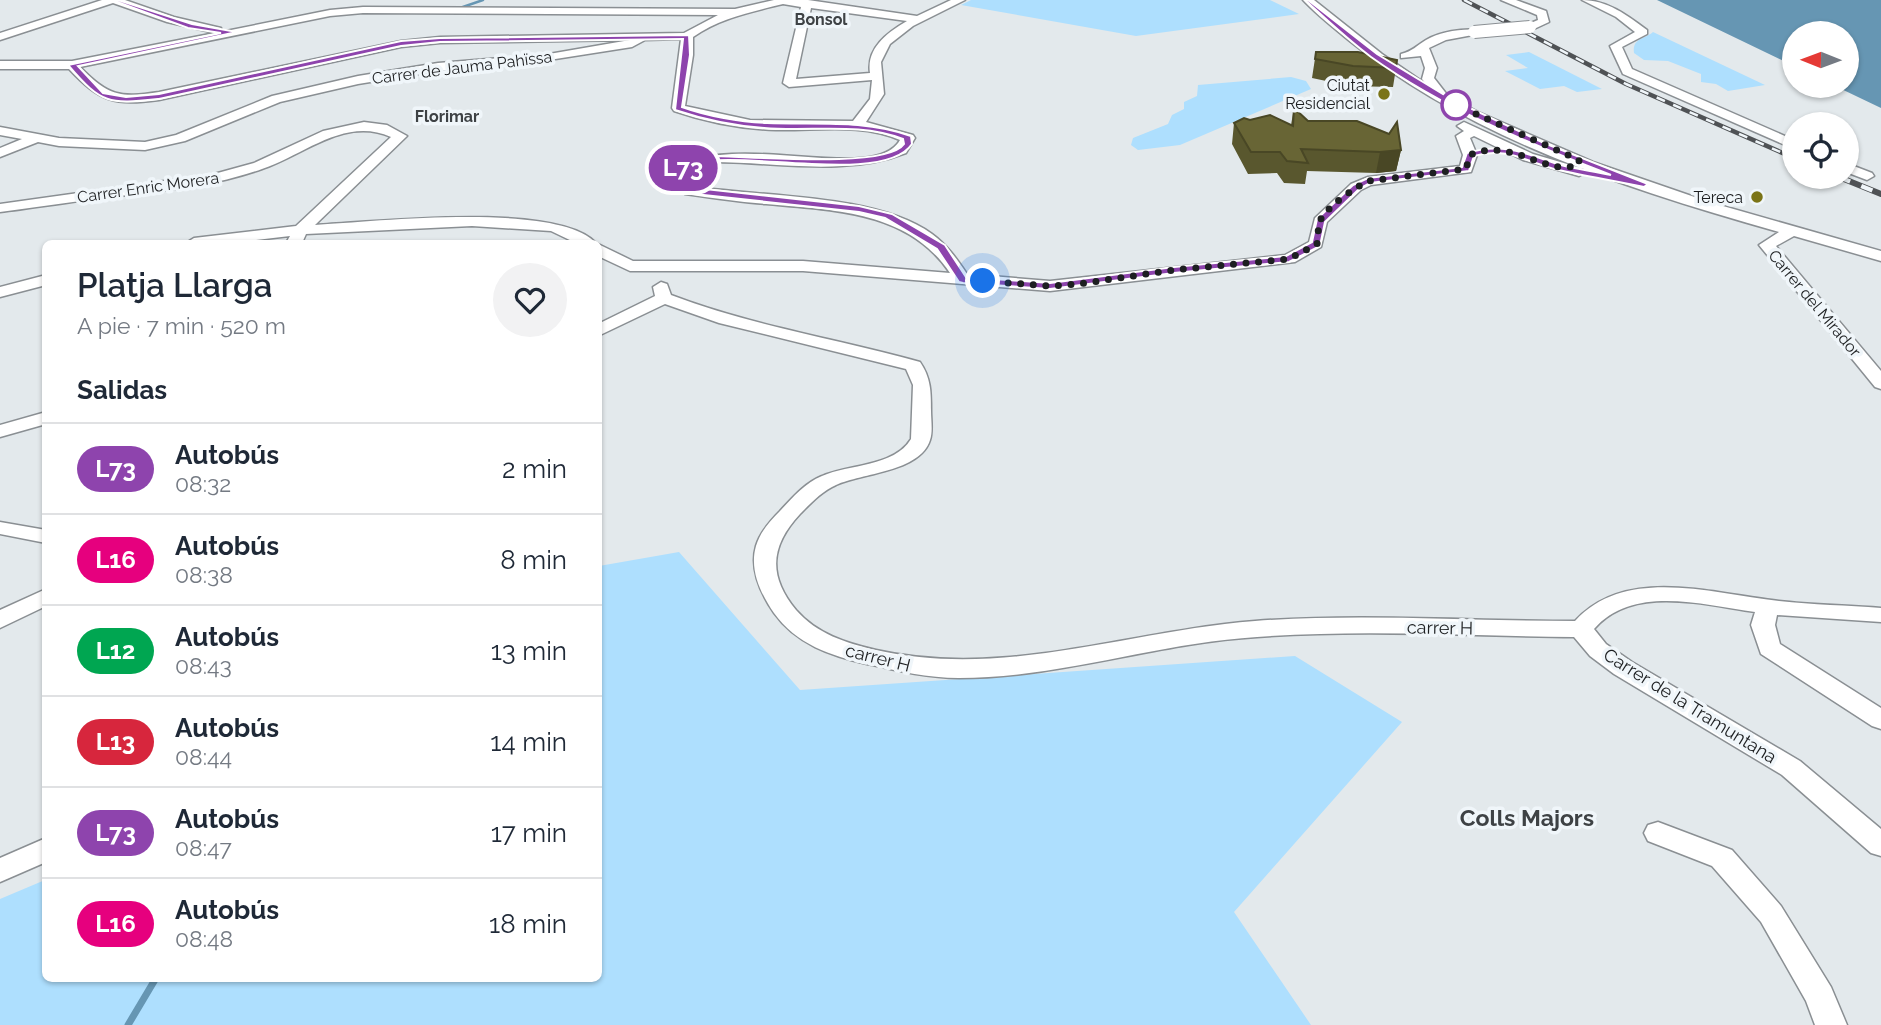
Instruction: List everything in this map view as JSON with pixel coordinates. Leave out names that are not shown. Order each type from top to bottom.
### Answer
[{"type":"street","points":[[0,37],[114,0],[191,26],[233,32]]},
{"type":"street","points":[[856,126],[872,106],[879,89],[875,59],[887,38],[960,0]]},
{"type":"street","points":[[1308,0],[1394,69],[1450,102],[1584,167],[1881,258]]},
{"type":"street","points":[[1405,56],[1419,53],[1423,47],[1436,40],[1474,32],[1530,27],[1546,20],[1542,13],[1506,0]]},
{"type":"street","points":[[1587,0],[1620,15],[1643,32],[1616,46],[1627,71],[1782,140]]},
{"type":"street","points":[[72,65],[100,95],[126,100],[159,96],[401,44],[453,40],[687,37],[703,25],[735,12],[783,1],[919,19]]},
{"type":"street","points":[[807,3],[789,83],[876,76]]},
{"type":"street","points":[[0,65],[72,65],[233,32],[363,10],[735,12]]},
{"type":"street","points":[[687,37],[687,55],[678,108],[694,114],[764,126],[856,126],[897,132],[908,138],[908,144],[904,151],[890,158],[860,162],[714,158],[695,162],[677,171],[671,181],[685,190],[859,209],[888,216],[941,247],[954,262],[963,280]]},
{"type":"street","name":"Carrer de Jauma Pahïssa","points":[[0,131],[34,139],[119,147],[165,142],[263,103],[324,87],[438,67],[550,57],[632,44],[640,39]]},
{"type":"street","points":[[1423,47],[1431,68],[1428,79],[1450,102]]},
{"type":"street","points":[[1368,50],[1422,60],[1431,68]]},
{"type":"street","points":[[1394,69],[1417,72],[1431,68]]},
{"type":"street","points":[[1396,86],[1474,131],[1517,152],[1557,167],[1644,184]]},
{"type":"street","name":"Carrer Enric Morera","points":[[0,208],[169,187],[227,176],[269,163],[326,134],[347,127],[387,130],[400,136],[297,237]]},
{"type":"street","points":[[602,251],[630,266],[803,266],[1050,286],[1186,268],[1289,259],[1317,244],[1320,221],[1356,187],[1368,181],[1466,169],[1470,155],[1463,136],[1474,131]]},
{"type":"street","points":[[0,152],[34,139]]},
{"type":"street","points":[[1470,155],[1492,150],[1517,152]]},
{"type":"street","points":[[1557,167],[1584,167]]},
{"type":"street","points":[[1859,173],[1867,176]]},
{"type":"street","points":[[246,240],[297,237],[423,222],[494,222],[554,227],[581,240]]},
{"type":"street","name":"Carrer del Mirador","points":[[1792,231],[1767,245],[1881,383]]},
{"type":"street","points":[[602,329],[664,298],[656,268]]},
{"type":"street","points":[[0,292],[42,281]]},
{"type":"street","name":"carrer H","points":[[664,298],[718,319],[853,348],[914,366],[922,385],[921,439],[912,453],[820,486],[803,498],[773,530],[765,554],[767,579],[780,604],[800,629],[834,647],[889,664],[937,670],[978,671],[1069,660],[1198,635],[1252,629],[1321,626],[1581,629]]},
{"type":"street","points":[[0,431],[42,419]]},
{"type":"street","points":[[0,528],[42,536]]},
{"type":"street","points":[[1581,629],[1586,620],[1601,608],[1641,596],[1706,596],[1768,607],[1881,615]]},
{"type":"street","points":[[0,620],[42,598]]},
{"type":"street","points":[[1768,607],[1763,625],[1769,648],[1881,720]]},
{"type":"street","name":"Carrer de la Tramuntana","points":[[1581,629],[1598,650],[1623,668],[1791,768],[1881,845]]},
{"type":"street","points":[[1658,833],[1722,858],[1771,914],[1820,996],[1830,1025]]},
{"type":"street","points":[[0,871],[42,851]]},
{"type":"shaded area","points":[[971,0],[1270,0],[1299,14],[1136,36],[961,5]]},
{"type":"shaded area","points":[[1657,0],[1881,0],[1881,108],[1859,97],[1859,21],[1782,21],[1782,60]]},
{"type":"shaded area","points":[[1653,32],[1765,85],[1728,91],[1716,84],[1701,82],[1701,74],[1668,61],[1644,60],[1634,53],[1635,44]]},
{"type":"shaded area","points":[[1529,52],[1602,89],[1577,92],[1564,86],[1540,89],[1505,71],[1528,68],[1506,55]]},
{"type":"shaded area","points":[[1291,77],[1306,81],[1311,89],[1180,145],[1138,150],[1131,145],[1133,138],[1168,124],[1172,115],[1184,109],[1184,102],[1197,96],[1198,85]]},
{"type":"shaded area","points":[[679,552],[800,690],[1295,656],[1402,722],[1234,912],[1311,1025],[0,1025],[0,899],[42,881],[42,982],[602,982],[602,565]]},
{"type":"building","points":[[1316,52],[1358,52],[1397,60],[1396,68],[1353,66],[1315,59]]},
{"type":"building","points":[[1294,108],[1308,121],[1357,121],[1389,134],[1397,122],[1401,150],[1380,152],[1301,149],[1308,163],[1287,161],[1280,152],[1251,152],[1234,123],[1244,118],[1250,120],[1270,115],[1293,126]]},
{"type":"waterway","points":[[457,9],[483,0]]},
{"type":"waterway","points":[[128,1025],[154,982]]},
{"type":"railway","points":[[1464,0],[1626,84],[1782,153]]},
{"type":"railway","points":[[1859,185],[1881,194]]},
{"type":"bus line","name":"L73","points":[[115,0],[191,26],[233,32],[72,65],[100,95],[126,100],[159,96],[401,44],[440,40],[687,37],[687,55],[678,108],[694,114],[764,126],[856,126],[884,129],[908,138],[908,144],[904,151],[890,158],[860,162],[714,158],[695,162],[677,171],[671,181],[685,190],[737,198],[859,209],[888,216],[941,247],[954,262],[963,280],[1050,286],[1289,259],[1317,244],[1320,221],[1356,187],[1368,181],[1466,169],[1470,155],[1483,151],[1517,152],[1557,167],[1644,184],[1541,145],[1450,102],[1374,55],[1308,0]]},
{"type":"place","name":"Ciutat Residencial","points":[[1384,94]]},
{"type":"place","name":"Tereca","points":[[1757,197]]},
{"type":"district","name":"Bonsol","points":[[821,19]]},
{"type":"district","name":"Florimar","points":[[447,116]]},
{"type":"district","name":"Colls Majors","points":[[1527,818]]},
{"type":"route","points":[[983,281],[1050,286],[1078,284],[1174,270],[1289,259],[1317,244],[1320,221],[1356,187],[1368,181],[1466,169],[1470,155],[1492,150],[1517,152],[1557,167],[1573,167],[1579,164],[1579,160],[1456,105]]}]
